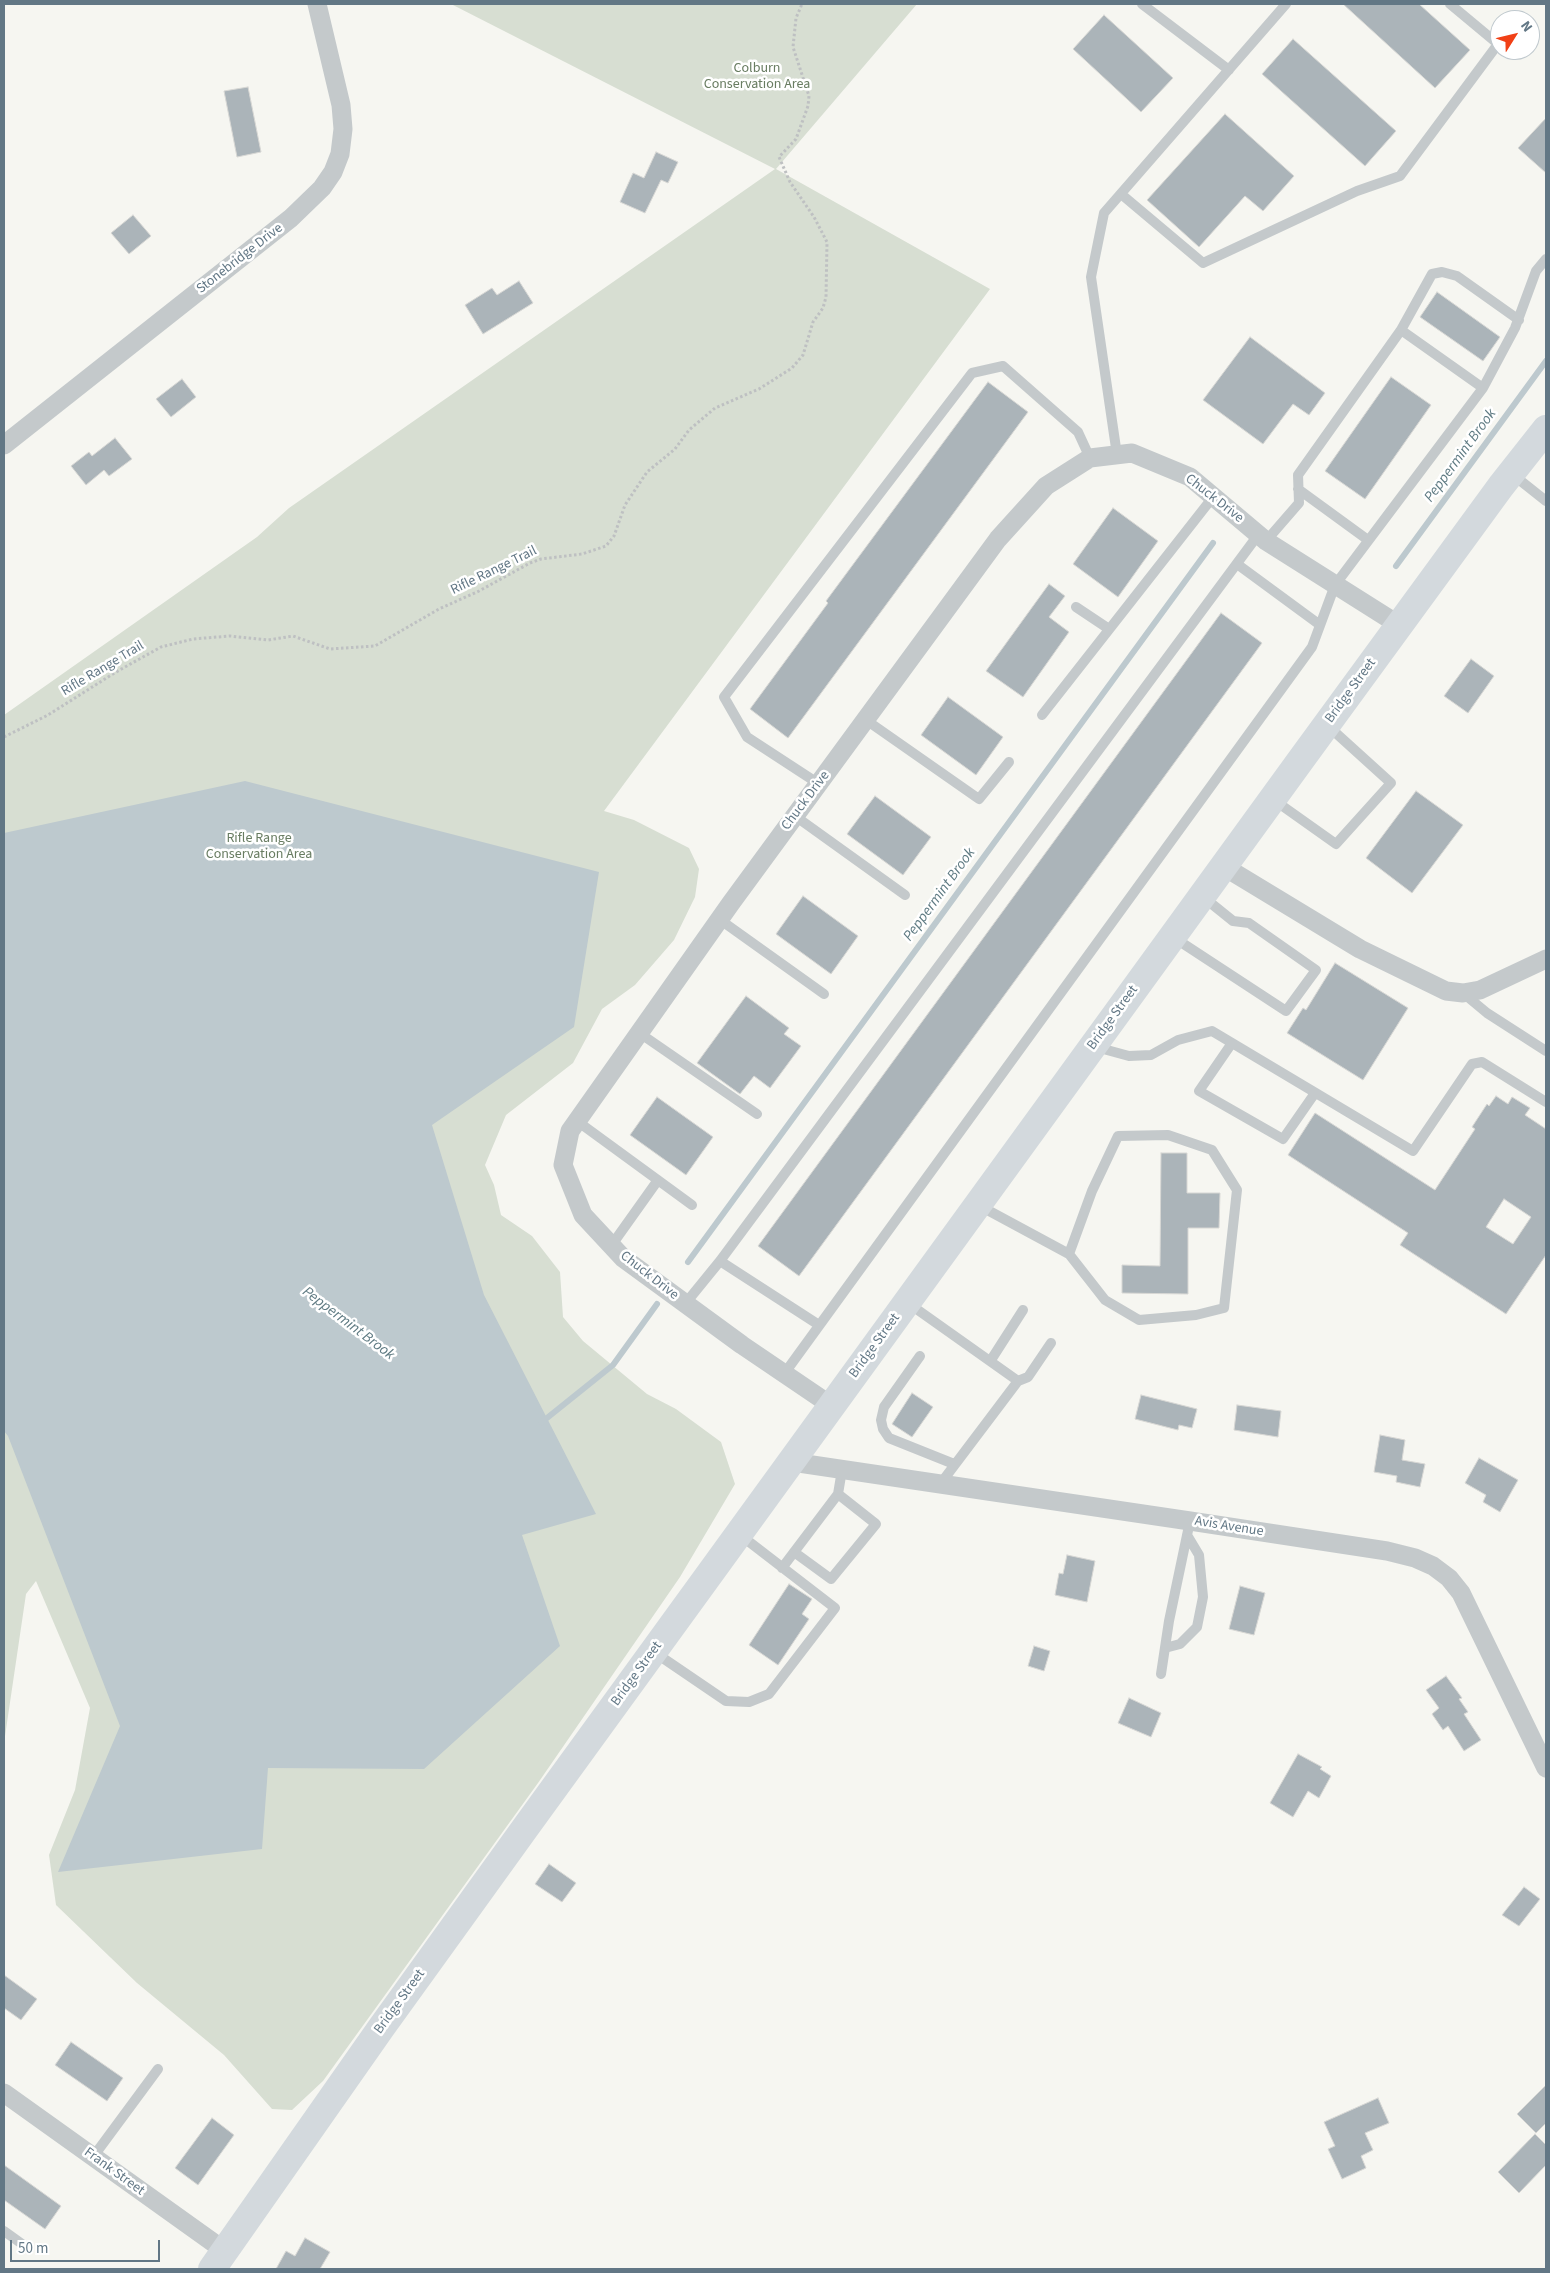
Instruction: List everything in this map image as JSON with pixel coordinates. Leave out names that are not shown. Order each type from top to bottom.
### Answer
[{"type":"main road","name":"Bridge Street","points":[[218,2260],[387,2020],[1272,798],[1546,429]]},
{"type":"street","name":"Stonebridge Drive","points":[[4,445],[291,218],[322,188],[333,172],[340,154],[343,130],[340,105],[317,4]]},
{"type":"street","name":"Chuck Drive","points":[[832,1406],[784,1374],[623,1258],[583,1215],[563,1165],[570,1131],[719,919],[998,539],[1046,486],[1090,458],[1132,453],[1190,477],[1262,538],[1399,625]]},
{"type":"street","points":[[1223,866],[1360,949],[1446,991],[1463,994],[1480,990],[1546,959]]},
{"type":"street","name":"Avis Avenue","points":[[792,1462],[941,1483],[1189,1528],[1387,1551],[1415,1558],[1433,1566],[1449,1578],[1461,1593],[1546,1768]]},
{"type":"street","name":"Frank Street","points":[[4,2093],[93,2157],[218,2260]]},
{"type":"lane","points":[[1142,4],[1228,70]]},
{"type":"lane","points":[[1117,455],[1091,277],[1104,213],[1286,4]]},
{"type":"lane","points":[[1121,194],[1203,263],[1357,192],[1400,176],[1498,44],[1450,4]]},
{"type":"lane","points":[[784,1374],[1312,647],[1335,585],[1483,388],[1519,320],[1536,271],[1546,260]]},
{"type":"lane","points":[[686,1304],[720,1261],[1236,564],[1299,503],[1298,475],[1401,330],[1432,274],[1442,272],[1457,276],[1519,320]]},
{"type":"lane","points":[[1401,330],[1483,388]]},
{"type":"lane","points":[[819,784],[746,737],[724,697],[972,373],[1003,366],[1078,432],[1090,458]]},
{"type":"lane","points":[[1511,474],[1546,501]]},
{"type":"lane","points":[[1298,489],[1368,540]]},
{"type":"lane","points":[[1042,715],[1213,497]]},
{"type":"lane","points":[[1236,564],[1320,625]]},
{"type":"lane","points":[[1076,607],[1109,629]]},
{"type":"lane","points":[[866,720],[979,799],[1009,762]]},
{"type":"lane","points":[[1272,798],[1336,844],[1391,782],[1326,724]]},
{"type":"lane","points":[[795,816],[905,895]]},
{"type":"lane","points":[[1172,937],[1286,1011],[1316,970],[1249,923],[1234,921],[1202,896]]},
{"type":"lane","points":[[719,919],[824,994]]},
{"type":"lane","points":[[1463,994],[1487,1013],[1546,1051]]},
{"type":"lane","points":[[1092,1047],[1129,1056],[1151,1055],[1178,1040],[1212,1031],[1413,1151],[1472,1064],[1482,1062],[1546,1102]]},
{"type":"lane","points":[[638,1032],[757,1114]]},
{"type":"lane","points":[[1232,1043],[1199,1091],[1283,1139],[1315,1093]]},
{"type":"lane","points":[[577,1121],[692,1205]]},
{"type":"lane","points":[[978,1205],[1069,1254],[1105,1300],[1139,1320],[1196,1315],[1224,1308],[1237,1190],[1212,1150],[1168,1135],[1118,1136],[1092,1191],[1069,1254]]},
{"type":"lane","points":[[612,1246],[658,1180]]},
{"type":"lane","points":[[720,1261],[819,1325]]},
{"type":"lane","points":[[907,1302],[1018,1380]]},
{"type":"lane","points":[[991,1360],[1023,1310]]},
{"type":"lane","points":[[941,1483],[1018,1380],[1028,1377],[1052,1343]]},
{"type":"lane","points":[[920,1356],[884,1407],[881,1420],[883,1429],[889,1438],[954,1464]]},
{"type":"lane","points":[[782,1568],[838,1494],[842,1470]]},
{"type":"lane","points":[[794,1552],[831,1579],[876,1524],[838,1494]]},
{"type":"lane","points":[[1161,1674],[1189,1528]]},
{"type":"lane","points":[[1165,1648],[1180,1644],[1197,1627],[1203,1597],[1199,1555],[1189,1528]]},
{"type":"lane","points":[[654,1652],[726,1701],[749,1702],[769,1694],[835,1608],[739,1534]]},
{"type":"lane","points":[[93,2157],[158,2069]]},
{"type":"lane","points":[[4,2231],[29,2249]]},
{"type":"path","name":"Rifle Range Trail","points":[[4,737],[48,715],[116,672],[161,647],[193,639],[230,636],[268,640],[293,636],[330,649],[375,646],[439,609],[479,591],[530,563],[541,559],[582,554],[606,546],[614,536],[625,505],[648,472],[675,449],[689,430],[715,408],[766,386],[798,362],[803,355],[813,322],[823,308],[826,297],[827,242],[814,217],[790,182],[779,157],[796,138],[808,106],[809,96],[793,47],[796,18],[800,4]]},
{"type":"green space","points":[[451,4],[917,4],[776,169],[990,289],[604,811],[634,820],[689,848],[699,869],[695,897],[674,940],[635,985],[602,1009],[573,1063],[506,1115],[485,1165],[494,1185],[501,1215],[532,1236],[560,1272],[563,1317],[583,1341],[647,1394],[676,1409],[721,1442],[735,1484],[680,1577],[538,1783],[323,2081],[292,2110],[272,2109],[224,2055],[137,1983],[56,1905],[49,1855],[75,1790],[90,1708],[36,1581],[26,1594],[4,1743],[4,715],[257,537],[289,508],[775,169]]},
{"type":"water","points":[[245,781],[599,872],[574,1027],[432,1125],[484,1295],[596,1514],[522,1535],[560,1646],[424,1769],[268,1768],[262,1849],[58,1872],[120,1726],[8,1436],[4,1431],[4,833]]},
{"type":"building","points":[[1343,4],[1419,4],[1470,50],[1435,88]]},
{"type":"building","points":[[1104,15],[1173,78],[1141,112],[1073,49]]},
{"type":"building","points":[[1293,39],[1396,131],[1365,166],[1262,74]]},
{"type":"building","points":[[248,87],[261,152],[237,157],[224,91]]},
{"type":"building","points":[[1225,114],[1294,176],[1263,211],[1245,196],[1199,247],[1147,200]]},
{"type":"building","points":[[1546,118],[1546,173],[1518,148]]},
{"type":"building","points":[[656,152],[678,162],[668,183],[661,180],[645,213],[620,202],[633,173],[644,178]]},
{"type":"building","points":[[133,215],[151,236],[129,254],[111,233]]},
{"type":"building","points":[[519,281],[533,303],[483,334],[465,305],[492,288],[497,295]]},
{"type":"building","points":[[1437,292],[1500,337],[1483,361],[1420,317]]},
{"type":"building","points":[[1250,337],[1325,393],[1309,415],[1293,404],[1263,444],[1203,400]]},
{"type":"building","points":[[1391,377],[1431,405],[1365,499],[1325,471]]},
{"type":"building","points":[[182,379],[196,397],[171,417],[156,399]]},
{"type":"building","points":[[988,382],[1028,412],[788,738],[750,709],[828,603],[826,601]]},
{"type":"building","points":[[115,438],[132,459],[109,476],[104,470],[86,485],[71,466],[89,452],[92,456]]},
{"type":"building","points":[[1113,508],[1158,541],[1118,597],[1073,564]]},
{"type":"building","points":[[1049,584],[1065,596],[1049,617],[1069,632],[1023,697],[986,671]]},
{"type":"building","points":[[1221,613],[1262,643],[799,1276],[758,1246]]},
{"type":"building","points":[[1471,659],[1494,676],[1468,713],[1444,696]]},
{"type":"building","points":[[948,697],[1003,737],[976,775],[921,735]]},
{"type":"building","points":[[1416,791],[1463,825],[1412,893],[1366,858]]},
{"type":"building","points":[[875,796],[931,837],[903,875],[847,834]]},
{"type":"building","points":[[803,896],[858,936],[831,974],[776,934]]},
{"type":"building","points":[[1335,963],[1408,1008],[1363,1080],[1287,1033],[1303,1008],[1306,1010]]},
{"type":"building","points":[[746,996],[789,1028],[784,1034],[801,1046],[770,1088],[754,1076],[740,1094],[697,1063]]},
{"type":"building","points":[[1496,1096],[1508,1104],[1512,1097],[1530,1108],[1525,1115],[1546,1129],[1546,1255],[1506,1314],[1400,1245],[1408,1233],[1288,1155],[1315,1113],[1435,1190],[1475,1129],[1472,1127],[1487,1104],[1489,1106]],"holes":[[[1504,1199],[1531,1217],[1513,1244],[1486,1227]]]},
{"type":"building","points":[[657,1097],[713,1137],[686,1175],[630,1135]]},
{"type":"building","points":[[1161,1153],[1187,1153],[1187,1193],[1220,1193],[1219,1228],[1188,1228],[1188,1294],[1122,1293],[1122,1265],[1160,1266]]},
{"type":"building","points":[[912,1393],[933,1407],[912,1437],[892,1424]]},
{"type":"building","points":[[1141,1395],[1197,1409],[1192,1428],[1179,1425],[1178,1430],[1135,1419]]},
{"type":"building","points":[[1237,1405],[1281,1411],[1278,1437],[1234,1430]]},
{"type":"building","points":[[1380,1435],[1405,1440],[1402,1460],[1425,1464],[1420,1487],[1396,1482],[1397,1476],[1374,1472]]},
{"type":"building","points":[[1479,1458],[1518,1480],[1500,1512],[1483,1502],[1486,1495],[1465,1483]]},
{"type":"building","points":[[1067,1555],[1095,1561],[1087,1602],[1055,1595],[1059,1573],[1063,1574]]},
{"type":"building","points":[[789,1584],[812,1599],[802,1614],[809,1619],[778,1665],[749,1645]]},
{"type":"building","points":[[1240,1586],[1265,1593],[1254,1635],[1229,1629]]},
{"type":"building","points":[[1034,1646],[1050,1651],[1044,1671],[1028,1666]]},
{"type":"building","points":[[1446,1676],[1462,1698],[1459,1699],[1468,1712],[1464,1714],[1481,1740],[1464,1751],[1448,1726],[1443,1730],[1432,1714],[1439,1708],[1426,1690]]},
{"type":"building","points":[[1129,1698],[1161,1713],[1151,1737],[1118,1723]]},
{"type":"building","points":[[1298,1754],[1322,1767],[1320,1769],[1331,1776],[1319,1798],[1308,1791],[1293,1817],[1270,1803]]},
{"type":"building","points":[[549,1864],[576,1883],[562,1902],[535,1884]]},
{"type":"building","points":[[1524,1887],[1540,1899],[1519,1926],[1502,1915]]},
{"type":"building","points":[[4,1975],[37,1999],[21,2020],[4,2008]]},
{"type":"building","points":[[71,2042],[123,2078],[107,2101],[55,2065]]},
{"type":"building","points":[[1546,2085],[1546,2123],[1536,2133],[1517,2114]]},
{"type":"building","points":[[1378,2098],[1389,2123],[1365,2133],[1373,2150],[1361,2156],[1366,2168],[1342,2179],[1328,2149],[1335,2146],[1324,2122]]},
{"type":"building","points":[[212,2118],[234,2135],[198,2185],[175,2168]]},
{"type":"building","points":[[1535,2134],[1546,2145],[1546,2165],[1519,2193],[1498,2172]]},
{"type":"building","points":[[4,2165],[61,2206],[45,2229],[4,2200]]},
{"type":"building","points":[[305,2238],[330,2252],[320,2269],[276,2269],[286,2251],[295,2256]]},
{"type":"waterway","name":"Peppermint Brook","points":[[1396,566],[1546,361]]},
{"type":"waterway","name":"Peppermint Brook","points":[[688,1262],[1213,543]]},
{"type":"waterway","name":"Peppermint Brook","points":[[542,1422],[613,1365],[657,1304]]},
{"type":"park label","name":"Colburn Conservation Area","points":[[757,78]]},
{"type":"park label","name":"Rifle Range Conservation Area","points":[[259,848]]}]
